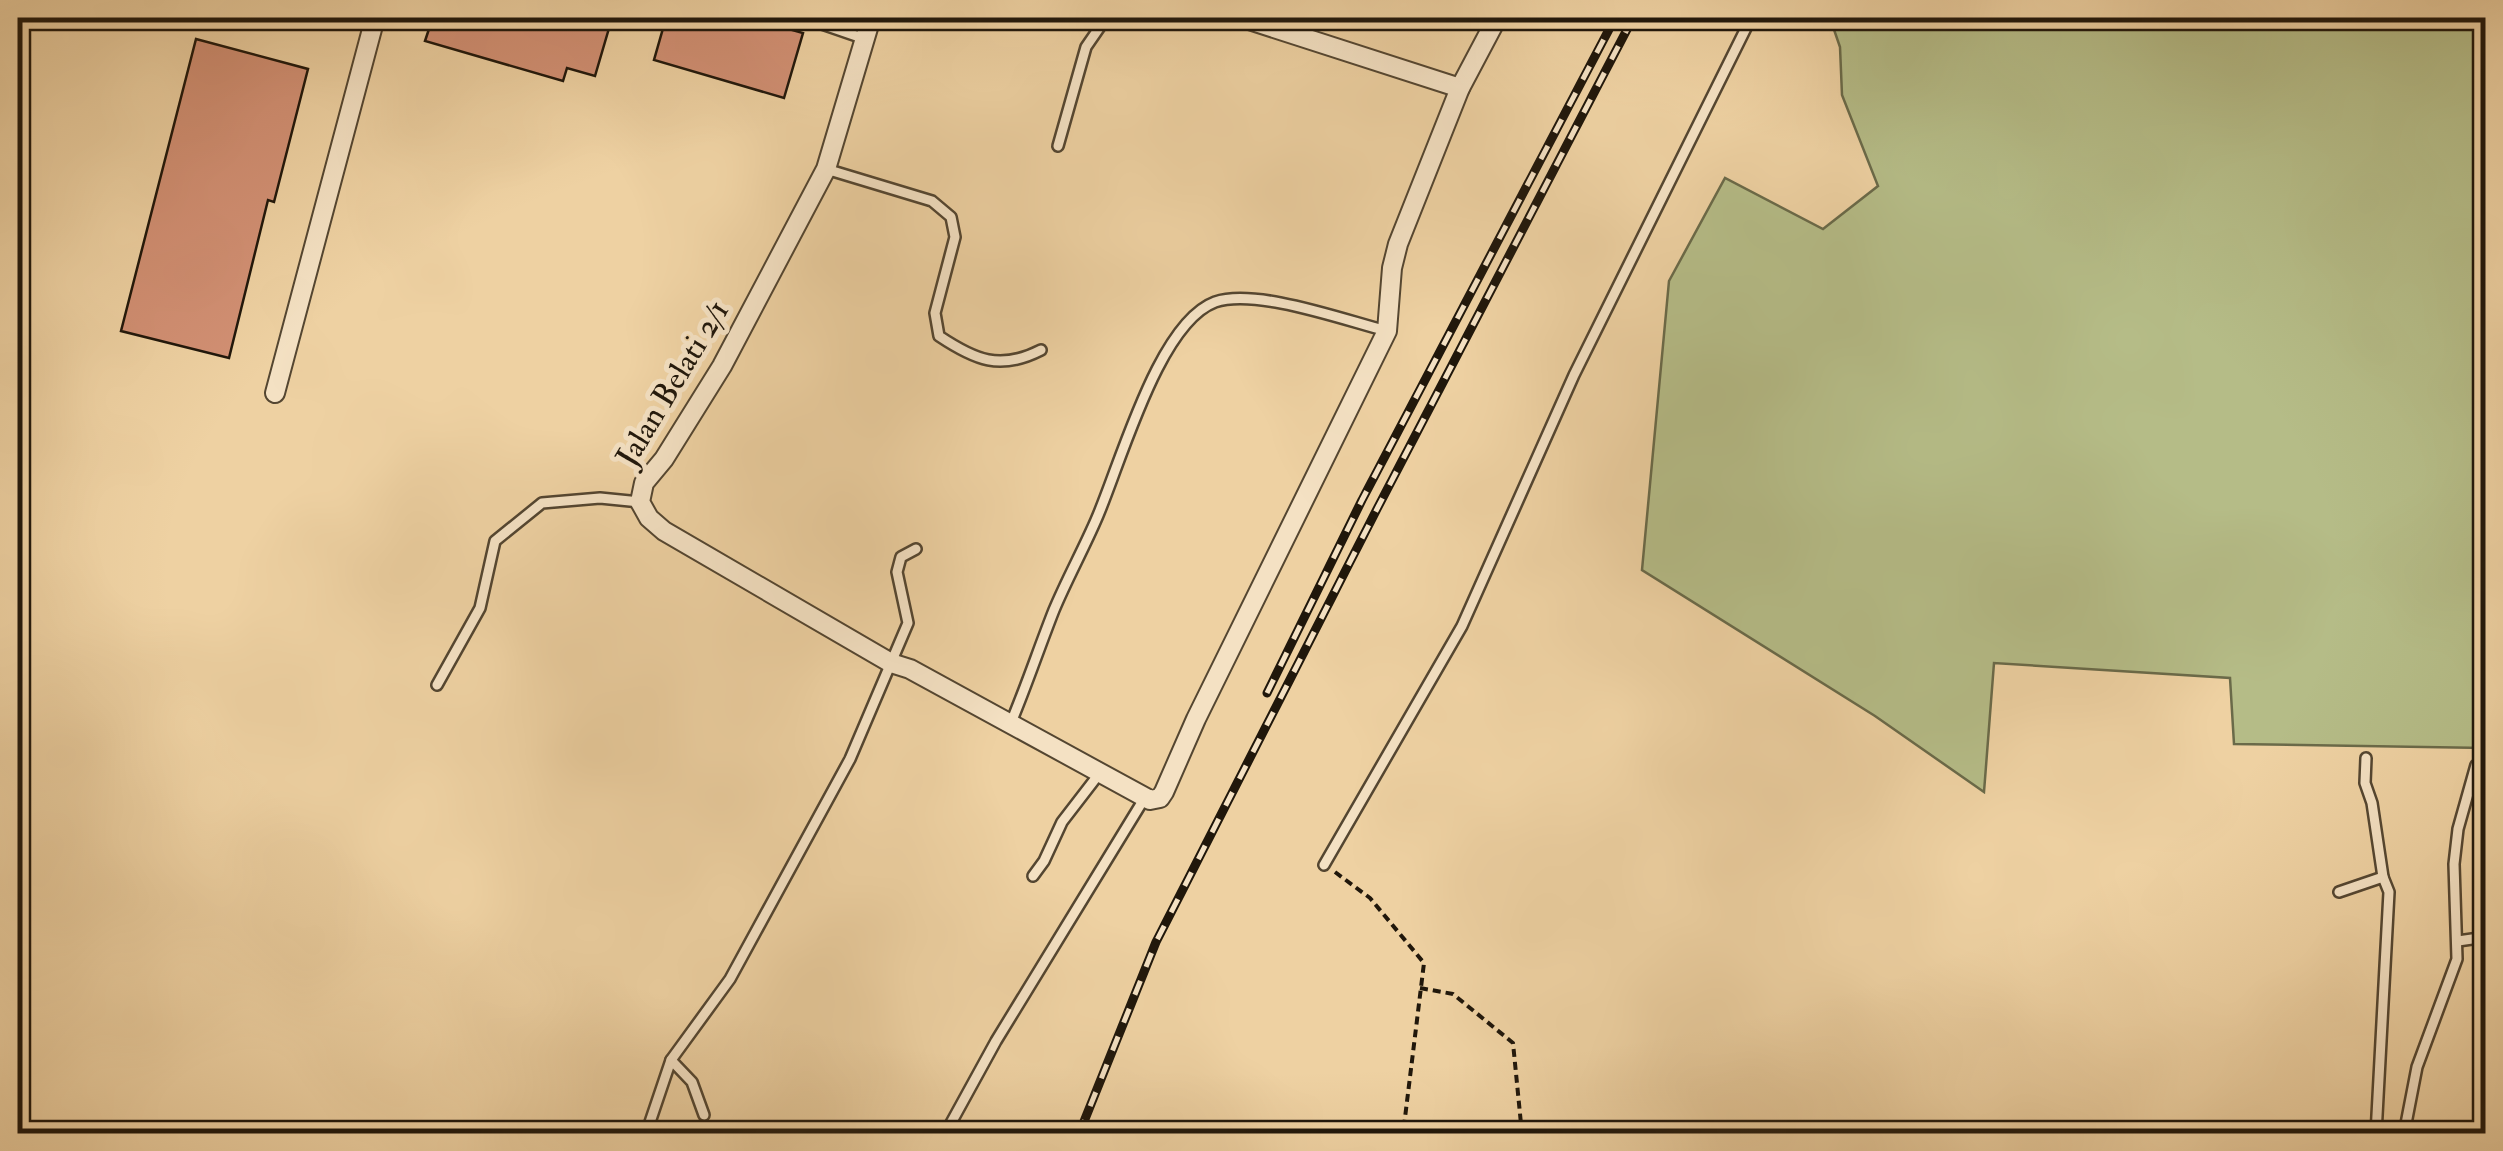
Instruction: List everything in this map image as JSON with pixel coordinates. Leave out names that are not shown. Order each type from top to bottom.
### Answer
[{"type":"street","points":[[275,393],[374,18]]},
{"type":"street","name":"Jalan Belati 2/1","points":[[871,18],[826,169],[722,366],[644,484],[640,502],[649,518],[664,531],[892,663],[910,669],[1144,799]]},
{"type":"street","points":[[1243,18],[1460,88]]},
{"type":"street","points":[[1144,799],[1160,798],[1164,792],[1387,331],[1398,244],[1460,88],[1498,18]]},
{"type":"lane","points":[[804,18],[865,39]]},
{"type":"lane","points":[[1058,146],[1086,47],[1106,18]]},
{"type":"lane","points":[[1324,864],[1462,626],[1574,375],[1751,18]]},
{"type":"lane","points":[[826,169],[932,202],[951,217],[955,237],[935,313],[938,336],[959,350],[994,361],[1019,362],[1041,350]]},
{"type":"lane","points":[[1010,724],[1137,414],[1166,354],[1188,320],[1215,302],[1254,298],[1387,331]]},
{"type":"lane","points":[[437,684],[480,608],[495,541],[542,503],[600,498],[640,502]]},
{"type":"lane","points":[[646,1134],[670,1060],[730,979],[850,759],[908,623],[897,572],[901,558],[916,549]]},
{"type":"lane","points":[[2366,758],[2364,783],[2372,803],[2382,877],[2390,892],[2376,1134]]},
{"type":"lane","points":[[2404,1134],[2417,1066],[2452,976],[2458,941],[2454,864],[2458,829],[2476,765]]},
{"type":"lane","points":[[1033,876],[1062,822],[1099,774]]},
{"type":"lane","points":[[945,1134],[996,1041],[1144,799]]},
{"type":"lane","points":[[2340,892],[2382,877]]},
{"type":"lane","points":[[2458,941],[2486,937]]},
{"type":"lane","points":[[670,1060],[692,1082],[704,1114]]},
{"type":"path","points":[[1324,864],[1370,898],[1424,963],[1403,1134]]},
{"type":"path","points":[[1420,988],[1453,994],[1513,1043],[1522,1134]]},
{"type":"green space","points":[[1830,18],[2485,18],[2485,748],[2234,744],[2230,678],[1994,663],[1984,792],[1875,716],[1642,570],[1669,281],[1725,178],[1823,229],[1878,186],[1842,95],[1840,47]]},
{"type":"building","points":[[402,18],[612,18],[595,76],[567,68],[563,81],[425,41],[429,29],[402,22]]},
{"type":"building","points":[[666,18],[750,18],[803,33],[784,98],[654,60]]},
{"type":"building","points":[[196,39],[308,69],[274,202],[268,200],[229,358],[121,331]]},
{"type":"railway","points":[[1267,693],[1362,500],[1615,18]]},
{"type":"railway","points":[[1079,1134],[1156,942],[1633,18]]}]
